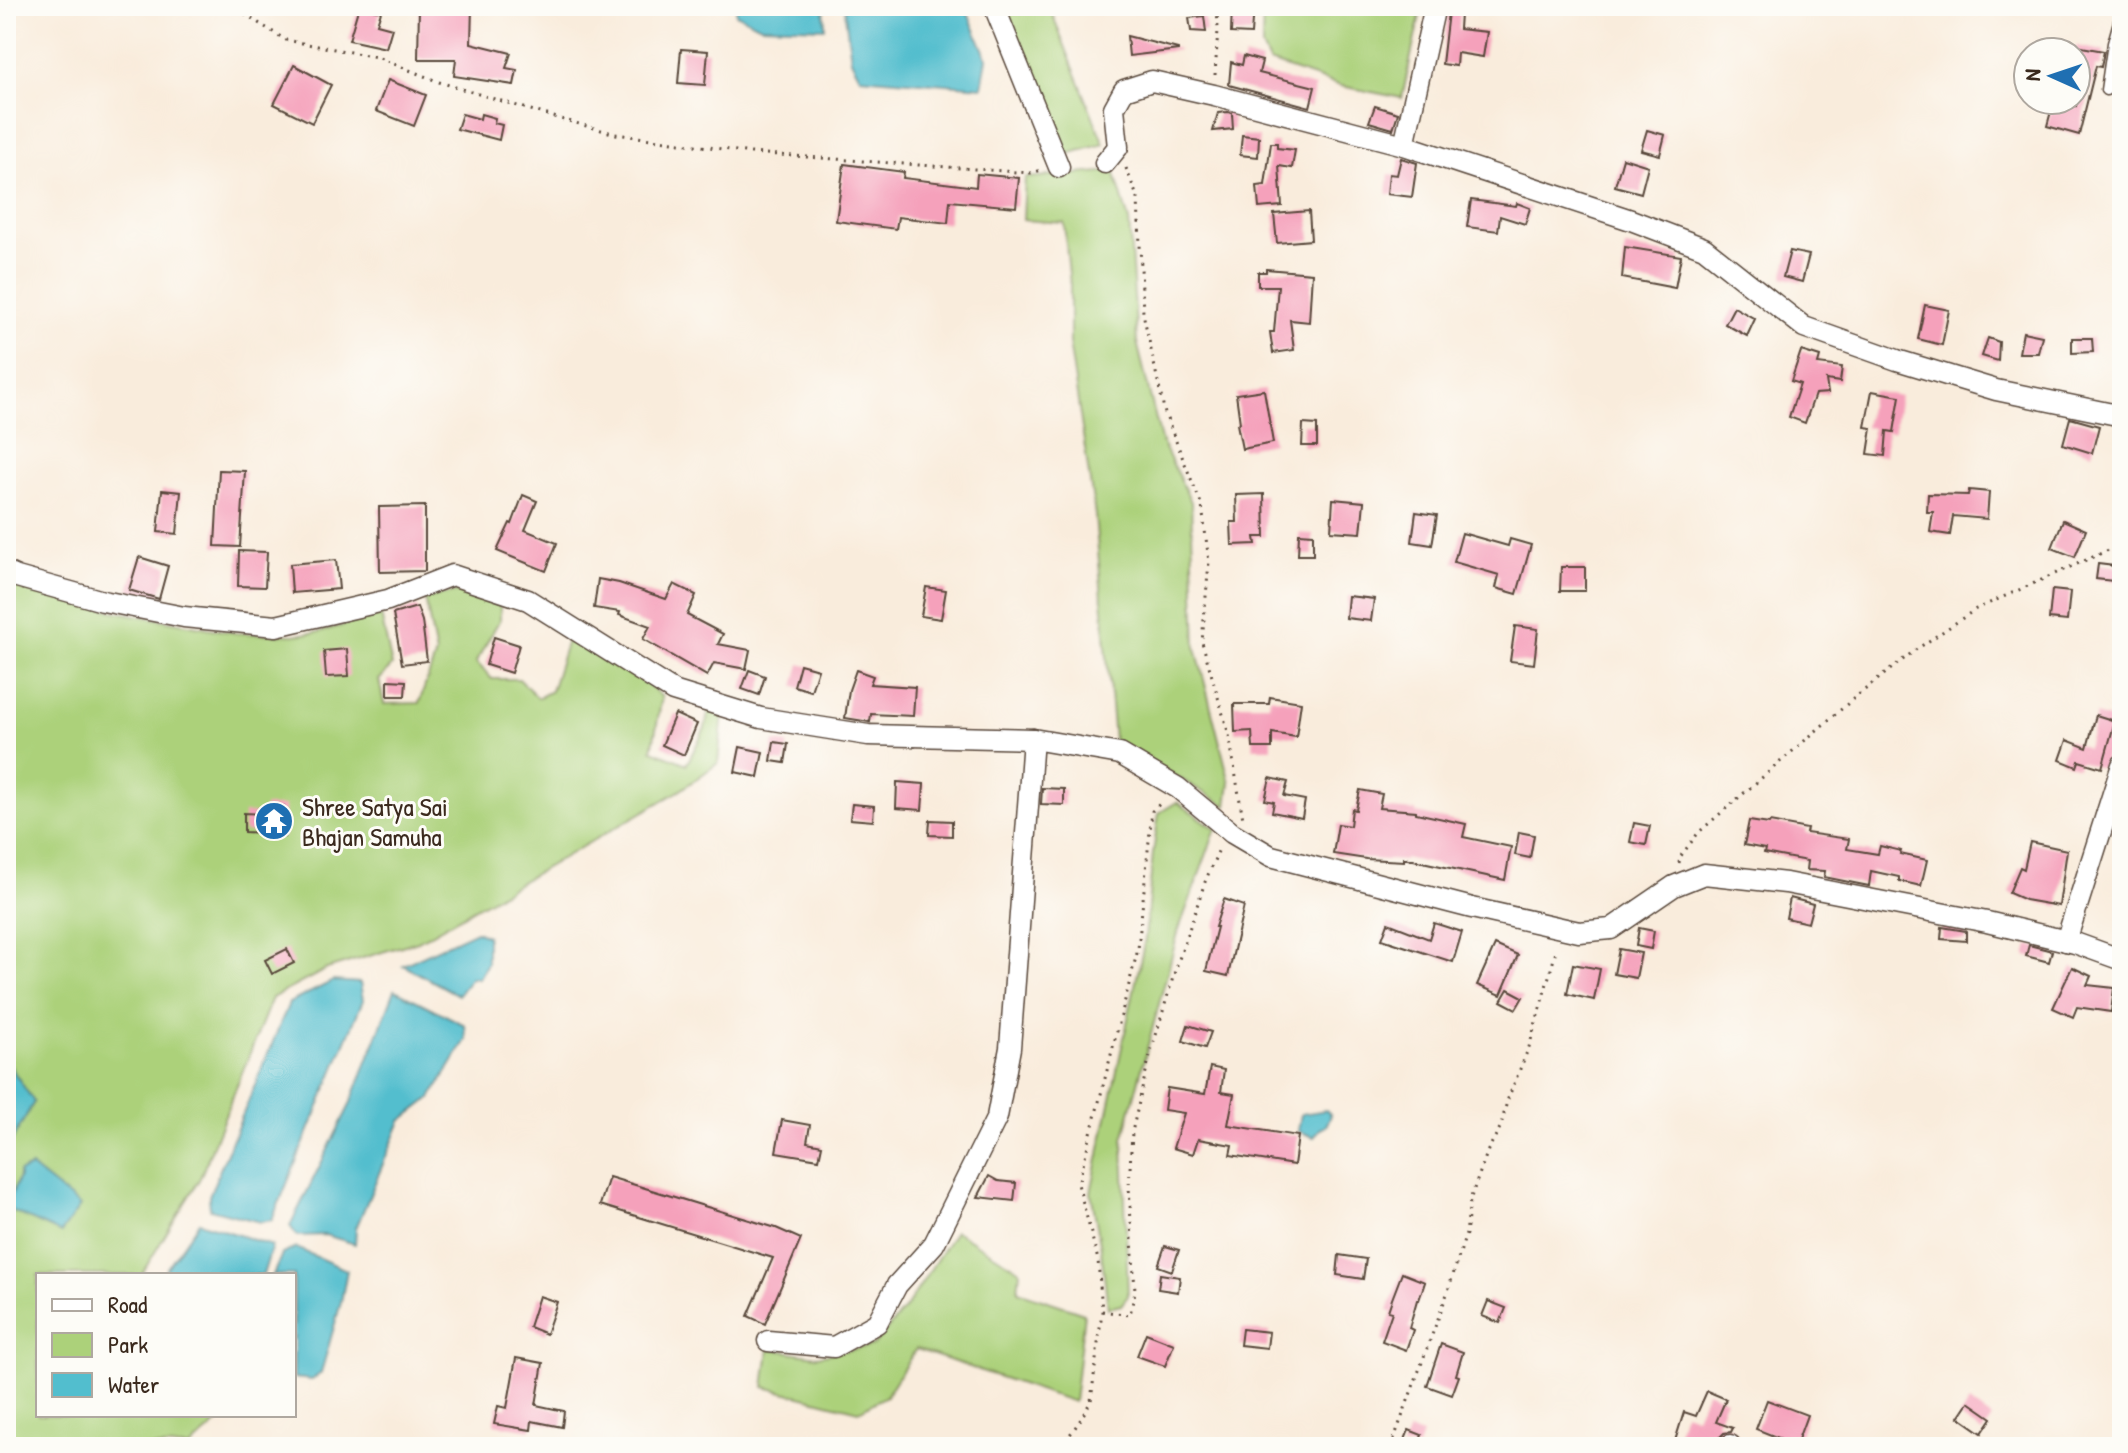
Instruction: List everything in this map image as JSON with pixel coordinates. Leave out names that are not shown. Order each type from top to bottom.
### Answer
[{"type":"street","points":[[994,6],[1059,167]]},
{"type":"street","points":[[1404,145],[1435,6]]},
{"type":"street","points":[[1105,163],[1118,147],[1114,108],[1124,90],[1152,81],[1214,95],[1404,145],[1631,220],[1704,248],[1804,327],[1897,360],[1996,390],[2122,416]]},
{"type":"street","points":[[6,572],[103,601],[184,617],[276,626],[388,600],[452,575],[528,600],[673,691],[761,718],[868,735],[1033,739],[1120,754],[1178,788],[1230,832],[1271,856],[1472,908],[1579,932],[1611,929],[1674,886],[1704,874],[1786,883],[1987,922],[2066,941],[2122,960]]},
{"type":"street","points":[[768,1341],[834,1347],[877,1323],[897,1285],[934,1244],[997,1117],[1010,1048],[1033,739]]},
{"type":"street","points":[[2066,941],[2122,765]]},
{"type":"lane","points":[[2106,90],[2113,43],[2122,11]]},
{"type":"path","points":[[231,6],[286,40],[377,57],[439,82],[616,134],[766,154],[1031,173],[1059,167]]},
{"type":"path","points":[[1214,95],[1217,6]]},
{"type":"path","points":[[1102,1311],[1130,1315],[1135,1291],[1129,1187],[1132,1132],[1149,1059],[1205,882],[1230,832],[1243,818],[1229,735],[1202,642],[1209,562],[1202,506],[1165,414],[1143,313],[1138,199],[1125,164],[1105,163]]},
{"type":"path","points":[[1674,886],[1680,857],[1699,832],[1853,699],[1914,651],[1976,609],[2122,544]]},
{"type":"path","points":[[1061,1447],[1091,1401],[1102,1311],[1098,1260],[1078,1184],[1138,949],[1152,811],[1178,788]]},
{"type":"path","points":[[1391,1447],[1447,1294],[1466,1234],[1470,1200],[1529,1047],[1563,928]]},
{"type":"green space","points":[[1005,6],[1049,6],[1104,144],[1064,155]]},
{"type":"green space","points":[[1263,6],[1422,6],[1402,98],[1341,86],[1269,62],[1262,47]]},
{"type":"green space","points":[[1114,171],[1129,221],[1137,342],[1161,440],[1191,502],[1196,648],[1230,783],[1227,806],[1114,740],[1095,515],[1070,349],[1070,285],[1064,223],[1023,220],[1025,178]]},
{"type":"green space","points":[[6,579],[113,611],[236,633],[293,635],[319,632],[381,615],[392,666],[379,680],[384,704],[419,703],[436,654],[425,598],[462,591],[500,600],[500,619],[476,662],[492,679],[519,679],[538,698],[551,691],[569,634],[639,676],[662,697],[652,750],[687,764],[705,728],[709,710],[723,714],[718,763],[681,790],[418,941],[327,969],[272,998],[200,1178],[142,1273],[36,1273],[36,1417],[225,1417],[190,1447],[6,1447]]},
{"type":"green space","points":[[1177,802],[1216,829],[1179,929],[1123,1139],[1128,1296],[1121,1305],[1108,1308],[1091,1192],[1145,939],[1159,813]]},
{"type":"green space","points":[[955,1231],[1020,1270],[1018,1291],[1084,1313],[1074,1402],[916,1349],[886,1396],[859,1411],[764,1387],[769,1349],[817,1356],[874,1345],[907,1306]]},
{"type":"water","points":[[737,6],[824,6],[825,28],[761,26],[736,14]]},
{"type":"water","points":[[844,6],[965,6],[987,58],[982,87],[860,77],[851,60]]},
{"type":"water","points":[[476,931],[487,936],[487,963],[479,978],[471,978],[458,995],[403,965]]},
{"type":"water","points":[[333,981],[360,983],[363,1000],[272,1220],[260,1222],[210,1209],[209,1196],[289,1003]]},
{"type":"water","points":[[395,990],[465,1025],[466,1040],[431,1098],[401,1121],[356,1228],[355,1244],[325,1235],[297,1236],[290,1226],[349,1107]]},
{"type":"water","points":[[6,1063],[34,1102],[6,1151]]},
{"type":"water","points":[[1326,1110],[1331,1115],[1326,1126],[1314,1137],[1298,1131],[1301,1114]]},
{"type":"water","points":[[31,1167],[80,1206],[61,1233],[6,1208],[19,1172]]},
{"type":"water","points":[[199,1222],[272,1246],[264,1273],[163,1273]]},
{"type":"water","points":[[296,1248],[347,1270],[321,1373],[312,1380],[296,1378],[296,1273],[274,1273],[282,1254]]},
{"type":"building","points":[[359,6],[381,11],[377,24],[392,28],[386,48],[349,40]]},
{"type":"building","points":[[419,6],[472,6],[471,43],[511,53],[506,68],[517,70],[514,85],[454,76],[456,59],[418,59]]},
{"type":"building","points":[[1232,6],[1253,6],[1251,34],[1231,33]]},
{"type":"building","points":[[1448,12],[1460,13],[1459,29],[1487,32],[1483,57],[1457,53],[1456,66],[1442,64]]},
{"type":"building","points":[[1204,16],[1206,32],[1191,31],[1189,18]]},
{"type":"building","points":[[1127,36],[1178,49],[1178,50],[1129,56]]},
{"type":"building","points":[[681,49],[708,51],[705,85],[678,83]]},
{"type":"building","points":[[2092,49],[2104,51],[2101,67],[2096,66],[2092,82]]},
{"type":"building","points":[[1244,56],[1262,61],[1259,73],[1315,87],[1310,107],[1229,85],[1231,62],[1242,65]]},
{"type":"building","points":[[294,65],[331,85],[312,123],[274,104]]},
{"type":"building","points":[[388,80],[426,95],[414,126],[376,111]]},
{"type":"building","points":[[1375,106],[1398,113],[1393,129],[1369,122]]},
{"type":"building","points":[[1218,113],[1232,113],[1233,129],[1213,131]]},
{"type":"building","points":[[462,114],[480,119],[481,114],[495,118],[494,123],[502,125],[499,140],[457,129]]},
{"type":"building","points":[[2050,116],[2084,116],[2079,135],[2047,126]]},
{"type":"building","points":[[1647,130],[1665,135],[1660,155],[1641,150]]},
{"type":"building","points":[[1242,135],[1259,137],[1258,157],[1240,155]]},
{"type":"building","points":[[1271,143],[1277,143],[1277,148],[1295,150],[1292,168],[1279,166],[1282,206],[1259,208],[1257,186],[1265,185]]},
{"type":"building","points":[[1401,158],[1417,163],[1412,197],[1387,194],[1389,174],[1397,175]]},
{"type":"building","points":[[1623,158],[1648,166],[1641,193],[1615,186]]},
{"type":"building","points":[[844,164],[904,172],[903,178],[976,187],[977,174],[1019,178],[1016,207],[950,201],[948,223],[898,217],[896,229],[836,221]]},
{"type":"building","points":[[1471,200],[1516,206],[1517,203],[1530,208],[1525,224],[1500,216],[1498,231],[1467,227]]},
{"type":"building","points":[[1309,211],[1311,240],[1277,243],[1274,214]]},
{"type":"building","points":[[1625,247],[1681,256],[1675,288],[1622,278]]},
{"type":"building","points":[[1790,251],[1809,255],[1802,282],[1783,277]]},
{"type":"building","points":[[1266,269],[1312,273],[1309,322],[1290,320],[1294,350],[1273,353],[1270,332],[1274,332],[1278,286],[1258,286],[1258,272],[1266,272]]},
{"type":"building","points":[[1925,305],[1949,310],[1942,345],[1918,339]]},
{"type":"building","points":[[1734,307],[1755,319],[1747,336],[1725,324]]},
{"type":"building","points":[[2023,332],[2042,336],[2038,353],[2019,353]]},
{"type":"building","points":[[1988,338],[1999,342],[1998,361],[1982,356]]},
{"type":"building","points":[[2072,338],[2092,338],[2093,352],[2072,353]]},
{"type":"building","points":[[1801,351],[1820,357],[1818,364],[1842,367],[1840,382],[1826,380],[1828,393],[1815,394],[1805,423],[1789,417],[1800,384],[1791,381]]},
{"type":"building","points":[[1264,390],[1273,443],[1242,449],[1236,394]]},
{"type":"building","points":[[1872,391],[1900,396],[1894,432],[1887,431],[1885,456],[1868,454],[1872,428],[1865,427]]},
{"type":"building","points":[[2070,418],[2099,426],[2092,453],[2063,444]]},
{"type":"building","points":[[1303,424],[1317,425],[1317,446],[1302,446]]},
{"type":"building","points":[[219,470],[245,471],[240,547],[215,546]]},
{"type":"building","points":[[162,490],[181,492],[177,534],[158,532]]},
{"type":"building","points":[[1969,490],[1989,492],[1987,519],[1953,516],[1950,535],[1930,532],[1933,512],[1927,512],[1928,494],[1968,495]]},
{"type":"building","points":[[1264,494],[1265,537],[1255,537],[1256,544],[1232,545],[1231,522],[1237,522],[1236,495]]},
{"type":"building","points":[[523,495],[537,501],[525,530],[557,543],[546,571],[497,551]]},
{"type":"building","points":[[1333,499],[1364,502],[1361,533],[1331,531]]},
{"type":"building","points":[[425,506],[425,571],[380,572],[379,507]]},
{"type":"building","points":[[1416,512],[1437,515],[1432,545],[1412,542]]},
{"type":"building","points":[[2063,520],[2086,530],[2075,557],[2052,548]]},
{"type":"building","points":[[1299,533],[1313,534],[1313,555],[1298,555]]},
{"type":"building","points":[[1462,533],[1508,546],[1510,539],[1531,545],[1517,594],[1496,588],[1499,575],[1454,562]]},
{"type":"building","points":[[239,551],[267,552],[265,587],[238,586]]},
{"type":"building","points":[[139,557],[168,566],[159,599],[129,590]]},
{"type":"building","points":[[336,560],[339,589],[292,593],[290,564]]},
{"type":"building","points":[[2098,564],[2122,567],[2122,582],[2096,579]]},
{"type":"building","points":[[1561,567],[1585,567],[1585,591],[1560,591]]},
{"type":"building","points":[[598,579],[666,599],[674,584],[696,595],[687,615],[723,634],[718,644],[750,650],[746,669],[714,663],[707,676],[643,639],[650,626],[619,615],[620,612],[594,608]]},
{"type":"building","points":[[926,587],[946,590],[941,619],[921,616]]},
{"type":"building","points":[[2052,590],[2070,592],[2067,621],[2049,619]]},
{"type":"building","points":[[1348,596],[1374,599],[1371,621],[1346,618]]},
{"type":"building","points":[[417,607],[427,661],[402,664],[393,614]]},
{"type":"building","points":[[1515,626],[1538,629],[1534,664],[1510,661]]},
{"type":"building","points":[[494,637],[519,645],[511,673],[486,665]]},
{"type":"building","points":[[347,649],[349,676],[326,677],[324,651]]},
{"type":"building","points":[[800,664],[818,669],[811,691],[794,686]]},
{"type":"building","points":[[749,670],[765,676],[759,695],[742,689]]},
{"type":"building","points":[[856,670],[873,676],[870,684],[915,687],[913,716],[871,714],[870,722],[845,718]]},
{"type":"building","points":[[388,680],[406,681],[405,696],[388,696]]},
{"type":"building","points":[[1270,697],[1301,702],[1296,737],[1272,733],[1272,748],[1253,748],[1252,731],[1235,732],[1234,704],[1269,704]]},
{"type":"building","points":[[675,714],[697,724],[684,755],[662,745]]},
{"type":"building","points":[[2096,715],[2115,721],[2102,768],[2079,761],[2077,767],[2060,760],[2067,740],[2087,748]]},
{"type":"building","points":[[774,742],[788,744],[785,763],[771,761]]},
{"type":"building","points":[[740,747],[763,752],[758,777],[735,772]]},
{"type":"building","points":[[1270,778],[1288,782],[1284,796],[1305,800],[1302,818],[1272,812],[1274,802],[1265,800]]},
{"type":"building","points":[[897,782],[924,784],[922,810],[896,808]]},
{"type":"building","points":[[1042,788],[1064,789],[1064,805],[1041,804]]},
{"type":"building","points":[[1360,790],[1382,794],[1379,808],[1416,811],[1466,824],[1463,837],[1511,847],[1505,880],[1404,858],[1404,861],[1366,859],[1333,854],[1338,824],[1350,826],[1352,809],[1356,810]]},
{"type":"building","points":[[852,804],[874,806],[873,821],[850,819]]},
{"type":"building","name":"Shree Satya Sai Bhajan Samuha","points":[[264,806],[284,806],[284,837],[264,837],[264,833],[244,832],[244,813],[264,814]]},
{"type":"building","points":[[930,820],[952,821],[952,836],[929,835]]},
{"type":"building","points":[[1749,821],[1770,822],[1807,829],[1806,833],[1849,839],[1847,849],[1878,854],[1880,846],[1927,860],[1921,886],[1871,871],[1869,886],[1824,877],[1825,871],[1806,870],[1807,861],[1764,853],[1765,849],[1744,845]]},
{"type":"building","points":[[1634,823],[1650,826],[1646,845],[1630,842]]},
{"type":"building","points":[[1519,832],[1534,835],[1530,858],[1515,855]]},
{"type":"building","points":[[2030,842],[2067,850],[2059,906],[2025,900],[2009,893],[2020,867],[2024,869]]},
{"type":"building","points":[[1790,898],[1813,904],[1808,923],[1786,918]]},
{"type":"building","points":[[1224,899],[1244,906],[1228,976],[1206,971]]},
{"type":"building","points":[[1388,923],[1429,939],[1434,923],[1462,932],[1453,962],[1382,939]]},
{"type":"building","points":[[1942,927],[1966,931],[1966,941],[1941,939]]},
{"type":"building","points":[[1639,928],[1654,931],[1651,949],[1636,946]]},
{"type":"building","points":[[1495,945],[1518,955],[1501,995],[1477,985]]},
{"type":"building","points":[[2029,945],[2052,951],[2049,962],[2026,956]]},
{"type":"building","points":[[287,949],[294,963],[272,974],[265,960]]},
{"type":"building","points":[[1619,949],[1641,953],[1636,978],[1614,974]]},
{"type":"building","points":[[1573,964],[1600,969],[1594,1000],[1567,994]]},
{"type":"building","points":[[2072,967],[2091,976],[2087,985],[2114,988],[2111,1012],[2077,1007],[2073,1017],[2053,1008]]},
{"type":"building","points":[[1508,989],[1523,997],[1516,1009],[1501,1001]]},
{"type":"building","points":[[1188,1025],[1211,1032],[1205,1048],[1183,1041]]},
{"type":"building","points":[[1210,1067],[1224,1070],[1221,1092],[1234,1094],[1228,1125],[1298,1136],[1294,1165],[1230,1155],[1232,1145],[1198,1139],[1193,1154],[1173,1148],[1184,1113],[1164,1110],[1167,1088],[1205,1094]]},
{"type":"building","points":[[782,1120],[810,1125],[807,1142],[822,1145],[819,1159],[776,1152]]},
{"type":"building","points":[[989,1176],[998,1181],[1016,1183],[1014,1201],[978,1197]]},
{"type":"building","points":[[609,1177],[776,1228],[801,1239],[765,1324],[748,1316],[773,1258],[600,1205]]},
{"type":"building","points":[[1165,1246],[1179,1250],[1172,1271],[1158,1266]]},
{"type":"building","points":[[1339,1255],[1366,1259],[1363,1279],[1337,1275]]},
{"type":"building","points":[[1402,1273],[1425,1282],[1409,1328],[1413,1330],[1406,1350],[1382,1341],[1392,1312],[1388,1311]]},
{"type":"building","points":[[1160,1274],[1180,1277],[1178,1292],[1158,1289]]},
{"type":"building","points":[[539,1296],[557,1302],[546,1334],[529,1327]]},
{"type":"building","points":[[1488,1301],[1506,1308],[1500,1323],[1482,1316]]},
{"type":"building","points":[[1242,1329],[1269,1332],[1267,1348],[1240,1345]]},
{"type":"building","points":[[1146,1333],[1174,1344],[1165,1366],[1137,1356]]},
{"type":"building","points":[[1441,1344],[1463,1352],[1452,1395],[1427,1386]]},
{"type":"building","points":[[516,1358],[543,1363],[536,1405],[564,1411],[562,1427],[532,1421],[531,1430],[494,1424],[498,1406],[507,1408]]},
{"type":"building","points":[[1707,1391],[1726,1399],[1716,1422],[1733,1428],[1731,1432],[1719,1438],[1717,1447],[1692,1447],[1675,1441],[1684,1412],[1696,1416]]},
{"type":"building","points":[[1767,1400],[1807,1415],[1796,1445],[1756,1429]]},
{"type":"building","points":[[1969,1402],[1992,1418],[1982,1433],[1959,1417]]},
{"type":"building","points":[[1409,1430],[1422,1435],[1418,1447],[1402,1447]]},
{"type":"place","name":"Shree Satya Sai Bhajan Samuha","points":[[274,821]]}]
